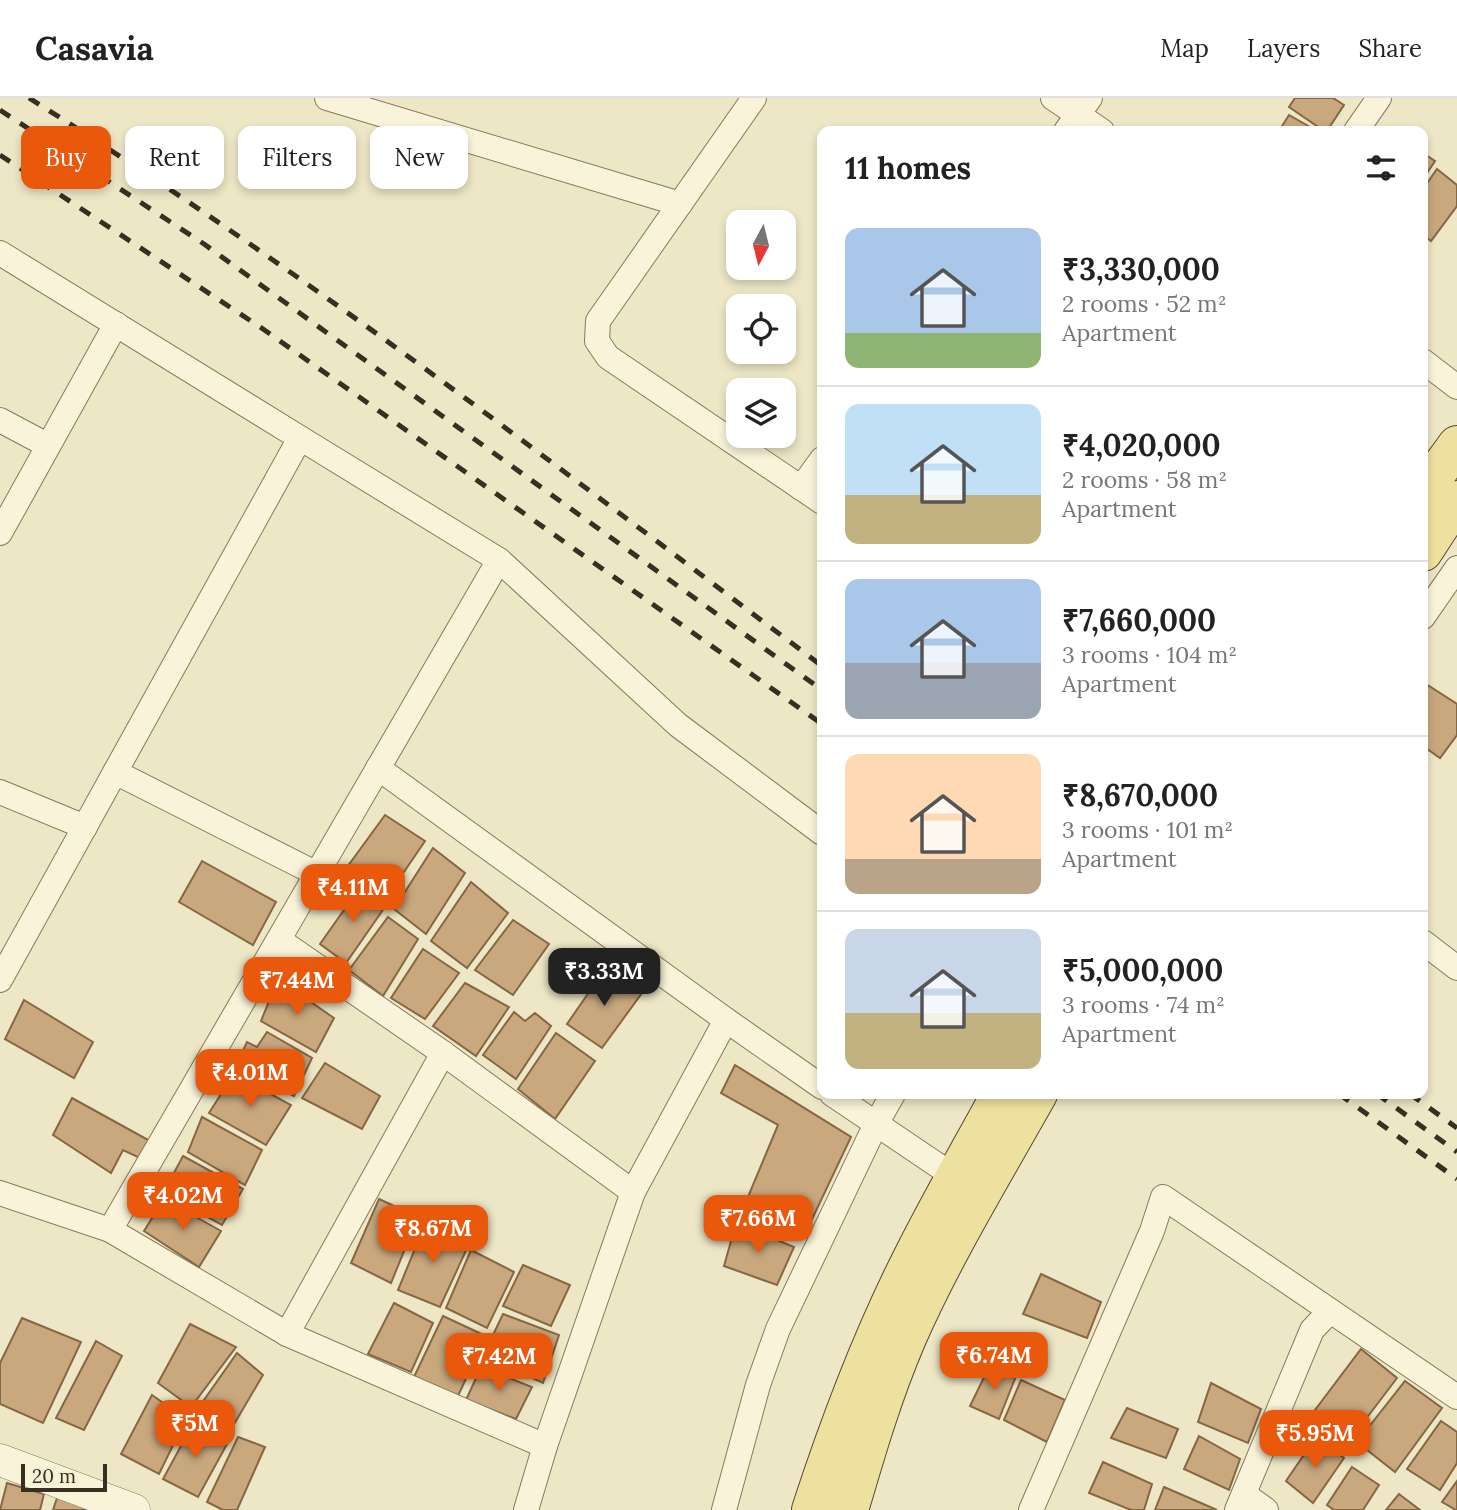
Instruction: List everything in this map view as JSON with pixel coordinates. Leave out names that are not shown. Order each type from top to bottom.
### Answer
[{"type":"main road","points":[[1428,485],[1457,445]]},
{"type":"main road","points":[[1428,544],[1457,500]]},
{"type":"main road","points":[[811,1510],[835,1435],[876,1334],[912,1257],[998,1099]]},
{"type":"main road","points":[[849,1510],[881,1408],[907,1338],[1035,1099]]},
{"type":"street","points":[[327,98],[680,204]]},
{"type":"street","points":[[754,98],[597,321],[597,341],[608,357],[817,499]]},
{"type":"street","points":[[1053,98],[1094,126]]},
{"type":"street","points":[[1359,126],[1379,98]]},
{"type":"street","points":[[0,253],[499,560],[678,725],[817,829]]},
{"type":"street","points":[[0,533],[116,324]]},
{"type":"street","points":[[1428,365],[1457,387]]},
{"type":"street","points":[[0,420],[47,444]]},
{"type":"street","points":[[0,980],[300,438]]},
{"type":"street","points":[[801,488],[817,466]]},
{"type":"street","points":[[110,1230],[499,560]]},
{"type":"street","points":[[1428,610],[1457,568]]},
{"type":"street","points":[[378,768],[817,1084]]},
{"type":"street","points":[[115,772],[317,874]]},
{"type":"street","points":[[0,792],[85,827]]},
{"type":"street","points":[[279,940],[443,1053],[633,1192]]},
{"type":"street","points":[[1428,946],[1457,967]]},
{"type":"street","points":[[526,1510],[545,1446],[633,1192],[726,1020]]},
{"type":"street","points":[[287,1334],[443,1053]]},
{"type":"street","points":[[839,1099],[955,1177]]},
{"type":"street","points":[[724,1510],[758,1385],[778,1329],[890,1099]]},
{"type":"street","points":[[0,1193],[110,1230],[287,1334],[545,1446]]},
{"type":"street","points":[[1031,1510],[1152,1231],[1163,1197],[1457,1397]]},
{"type":"street","points":[[1266,1510],[1240,1502],[1312,1330],[1330,1311]]},
{"type":"street","points":[[0,1460],[134,1510]]},
{"type":"building","points":[[1295,98],[1333,98],[1344,105],[1330,126],[1317,126],[1289,107]]},
{"type":"building","points":[[1289,115],[1308,126],[1282,126]]},
{"type":"building","points":[[1428,156],[1435,161],[1428,172]]},
{"type":"building","points":[[1437,169],[1457,185],[1457,206],[1431,241],[1428,239],[1428,182]]},
{"type":"building","points":[[1428,685],[1457,704],[1457,735],[1440,758],[1428,750]]},
{"type":"building","points":[[385,815],[425,841],[387,897],[345,870]]},
{"type":"building","points":[[433,848],[465,873],[426,934],[394,909]]},
{"type":"building","points":[[202,861],[276,902],[253,945],[179,902]]},
{"type":"building","points":[[471,882],[508,913],[467,968],[431,941]]},
{"type":"building","points":[[361,886],[387,904],[346,963],[320,944]]},
{"type":"building","points":[[388,917],[418,939],[383,996],[349,970]]},
{"type":"building","points":[[513,920],[549,944],[513,995],[475,970]]},
{"type":"building","points":[[423,949],[459,973],[425,1019],[391,998]]},
{"type":"building","points":[[605,969],[642,993],[602,1048],[567,1024]]},
{"type":"building","points":[[278,979],[334,1018],[316,1052],[261,1021]]},
{"type":"building","points":[[465,983],[509,1007],[476,1056],[433,1026]]},
{"type":"building","points":[[24,1000],[93,1042],[74,1078],[5,1039]]},
{"type":"building","points":[[514,1012],[525,1021],[535,1013],[551,1026],[516,1079],[483,1055]]},
{"type":"building","points":[[267,1032],[312,1058],[294,1096],[236,1065],[247,1042],[257,1047]]},
{"type":"building","points":[[556,1033],[595,1061],[555,1119],[518,1089]]},
{"type":"building","points":[[325,1063],[380,1096],[362,1129],[302,1098]]},
{"type":"building","points":[[735,1065],[851,1137],[806,1232],[745,1204],[778,1125],[721,1093]]},
{"type":"building","points":[[234,1074],[291,1105],[266,1145],[209,1113]]},
{"type":"building","points":[[72,1098],[150,1141],[142,1159],[123,1150],[111,1173],[53,1135]]},
{"type":"building","points":[[202,1117],[262,1150],[245,1185],[188,1152]]},
{"type":"building","points":[[183,1156],[243,1189],[222,1225],[163,1193]]},
{"type":"building","points":[[164,1199],[221,1231],[199,1267],[144,1231]]},
{"type":"building","points":[[379,1199],[418,1217],[391,1283],[351,1263]]},
{"type":"building","points":[[426,1222],[469,1244],[440,1307],[398,1290]]},
{"type":"building","points":[[736,1223],[794,1247],[777,1285],[724,1266]]},
{"type":"building","points":[[471,1250],[514,1272],[487,1328],[446,1308]]},
{"type":"building","points":[[523,1265],[570,1285],[551,1326],[503,1306]]},
{"type":"building","points":[[1041,1274],[1101,1302],[1087,1338],[1023,1314]]},
{"type":"building","points":[[394,1303],[433,1323],[411,1372],[368,1354]]},
{"type":"building","points":[[503,1314],[559,1335],[543,1383],[483,1356]]},
{"type":"building","points":[[443,1316],[486,1336],[457,1398],[413,1379]]},
{"type":"building","points":[[22,1318],[81,1342],[43,1423],[0,1404],[0,1363]]},
{"type":"building","points":[[190,1324],[236,1347],[191,1407],[158,1383]]},
{"type":"building","points":[[96,1341],[122,1356],[84,1430],[56,1418]]},
{"type":"building","points":[[1361,1349],[1397,1378],[1353,1436],[1315,1410]]},
{"type":"building","points":[[237,1353],[263,1375],[230,1431],[197,1410]]},
{"type":"building","points":[[990,1365],[1016,1376],[999,1419],[970,1406]]},
{"type":"building","points":[[481,1367],[532,1387],[516,1419],[466,1400]]},
{"type":"building","points":[[1021,1380],[1065,1400],[1047,1442],[1004,1420]]},
{"type":"building","points":[[1405,1381],[1442,1408],[1395,1472],[1357,1442]]},
{"type":"building","points":[[1211,1383],[1261,1409],[1248,1443],[1198,1422]]},
{"type":"building","points":[[152,1395],[186,1419],[159,1474],[121,1454]]},
{"type":"building","points":[[1127,1408],[1178,1429],[1166,1458],[1111,1438]]},
{"type":"building","points":[[1441,1421],[1457,1432],[1457,1463],[1440,1490],[1407,1469]]},
{"type":"building","points":[[194,1422],[227,1444],[198,1497],[163,1479]]},
{"type":"building","points":[[1199,1436],[1240,1459],[1229,1490],[1184,1469]]},
{"type":"building","points":[[238,1437],[265,1447],[237,1510],[223,1510],[207,1502]]},
{"type":"building","points":[[1316,1437],[1344,1458],[1313,1503],[1286,1481]]},
{"type":"building","points":[[1103,1462],[1152,1484],[1144,1510],[1131,1510],[1089,1493]]},
{"type":"building","points":[[1352,1467],[1379,1485],[1363,1510],[1334,1510],[1327,1505]]},
{"type":"building","points":[[1457,1481],[1457,1510],[1456,1510],[1442,1502]]},
{"type":"building","points":[[7,1483],[44,1494],[40,1510],[0,1510]]},
{"type":"building","points":[[1164,1487],[1217,1510],[1155,1510]]},
{"type":"building","points":[[1399,1494],[1420,1510],[1386,1510]]},
{"type":"building","points":[[58,1495],[87,1508],[87,1510],[53,1510]]},
{"type":"railway","points":[[29,98],[132,164],[333,302],[530,446],[817,662]]},
{"type":"railway","points":[[0,110],[204,244],[817,686]]},
{"type":"railway","points":[[0,155],[263,329],[817,720]]},
{"type":"railway","points":[[1346,1099],[1457,1179]]},
{"type":"railway","points":[[1384,1099],[1457,1152]]},
{"type":"railway","points":[[1417,1099],[1457,1128]]}]
